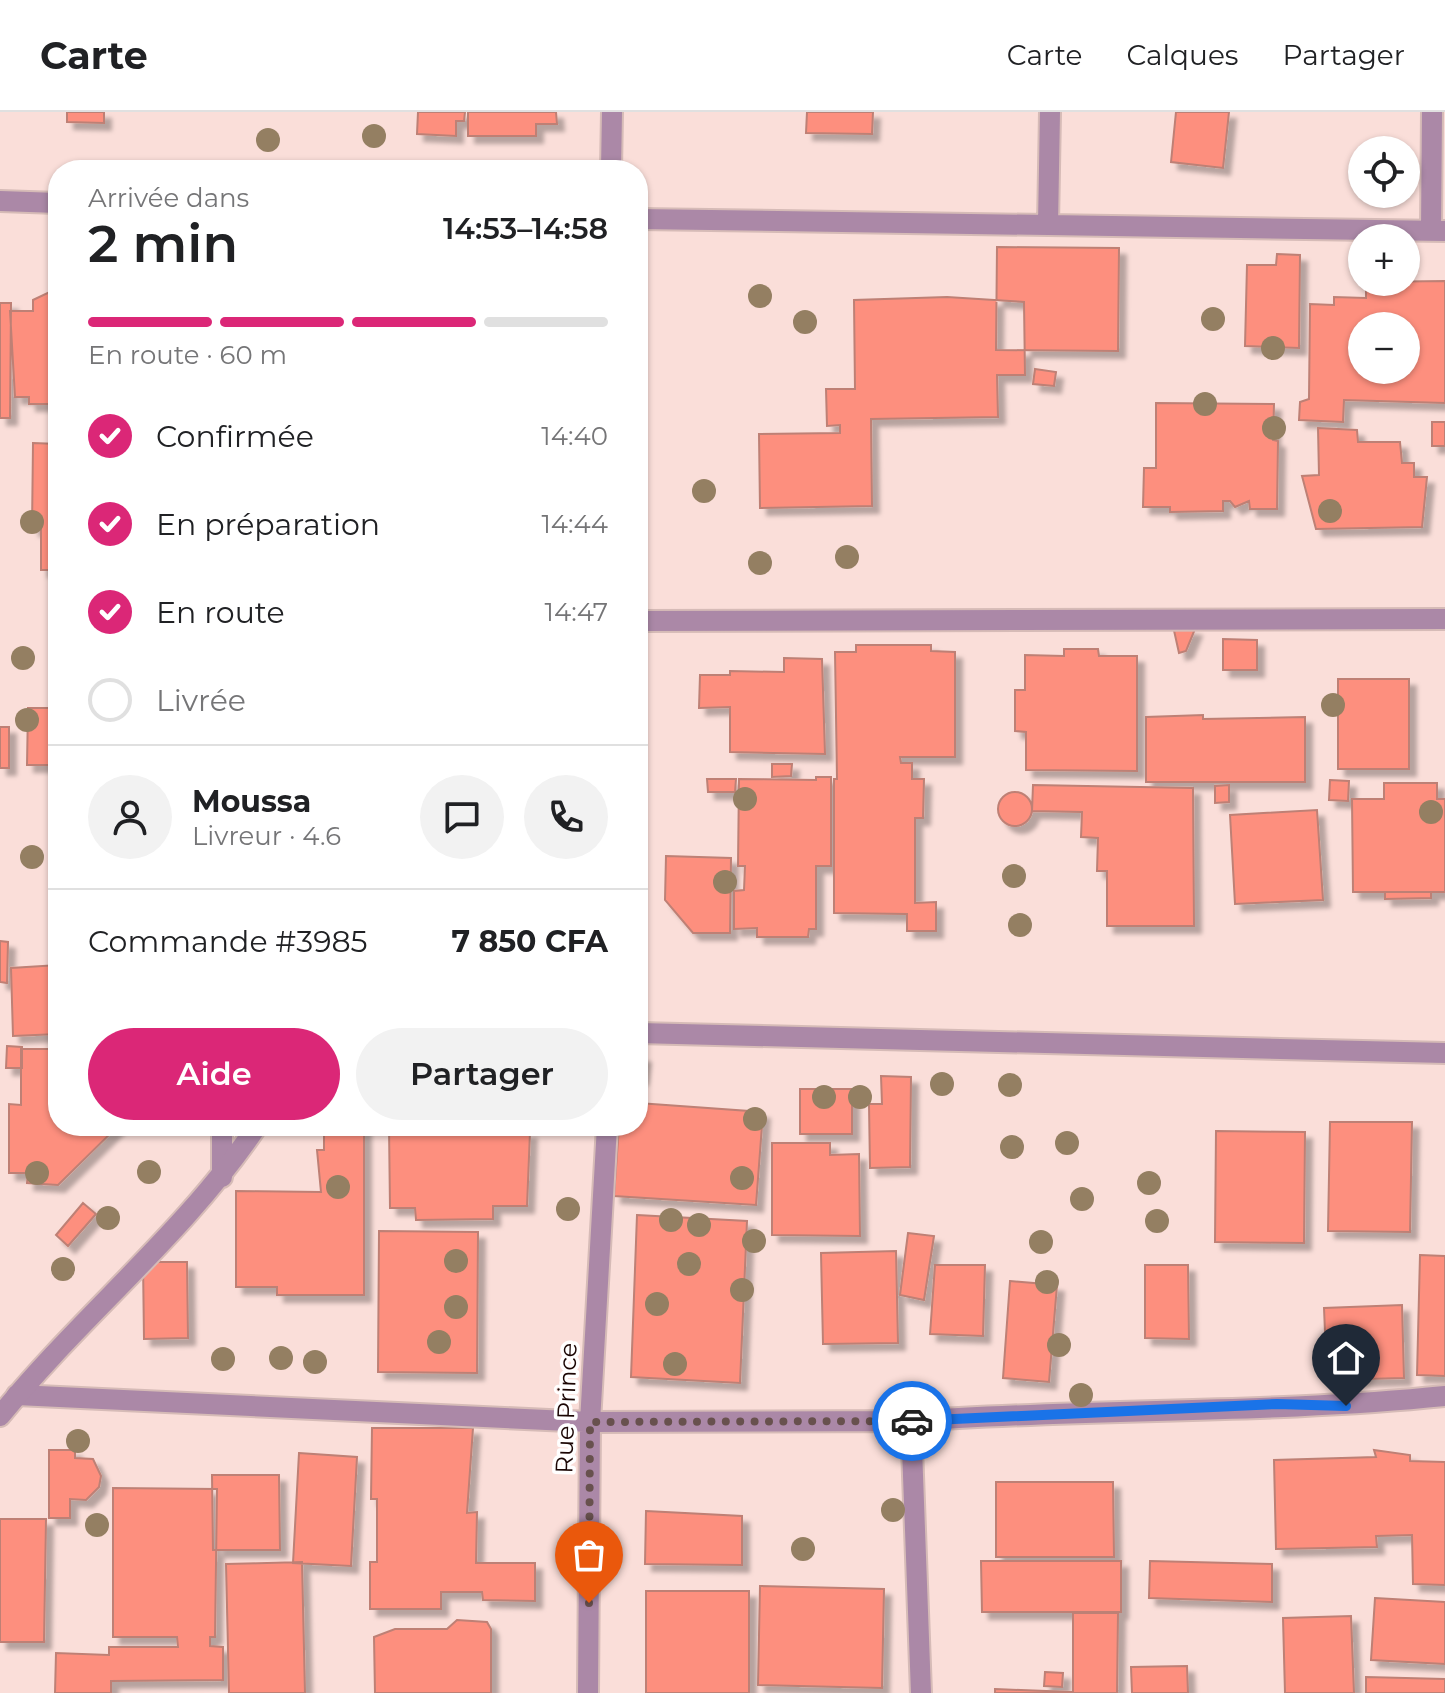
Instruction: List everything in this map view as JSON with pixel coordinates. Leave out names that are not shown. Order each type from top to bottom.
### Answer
[{"type":"street","points":[[611,160],[612,112]]},
{"type":"street","points":[[1048,225],[1050,112]]},
{"type":"street","points":[[648,219],[1438,230],[1432,112]]},
{"type":"street","points":[[0,201],[48,203]]},
{"type":"street","points":[[648,621],[1445,619]]},
{"type":"street","points":[[648,1033],[1445,1053]]},
{"type":"street","points":[[222,1136],[222,1177]]},
{"type":"street","points":[[0,1416],[222,1177],[250,1136]]},
{"type":"street","name":"Rue Prince","points":[[588,1693],[590,1422],[606,1136]]},
{"type":"street","points":[[17,1395],[590,1422],[911,1421],[1277,1404],[1346,1406],[1445,1396]]},
{"type":"street","points":[[911,1421],[921,1693]]},
{"type":"building","points":[[67,112],[104,112],[104,123],[67,122]]},
{"type":"building","points":[[418,112],[465,112],[464,121],[456,121],[456,136],[417,134]]},
{"type":"building","points":[[468,112],[556,112],[557,124],[536,124],[536,136],[468,136]]},
{"type":"building","points":[[807,112],[873,112],[872,134],[806,133]]},
{"type":"building","points":[[1176,112],[1229,112],[1223,168],[1171,162]]},
{"type":"building","points":[[997,247],[1119,248],[1118,351],[996,350]]},
{"type":"building","points":[[1277,254],[1300,255],[1299,348],[1245,346],[1247,265],[1276,265]]},
{"type":"building","points":[[1420,281],[1445,281],[1445,403],[1344,400],[1343,422],[1299,420],[1300,402],[1309,399],[1310,304],[1334,305],[1334,297],[1420,296]]},
{"type":"building","points":[[48,293],[48,404],[29,404],[29,397],[15,397],[10,311],[33,311],[33,300]]},
{"type":"building","points":[[947,297],[1024,302],[1025,375],[997,375],[998,417],[871,419],[872,506],[760,508],[759,434],[840,433],[840,425],[827,426],[826,389],[855,389],[854,300]]},
{"type":"building","points":[[0,303],[11,303],[10,418],[0,418]]},
{"type":"building","points":[[1035,369],[1056,372],[1054,386],[1033,384]]},
{"type":"building","points":[[1156,403],[1274,404],[1273,440],[1278,441],[1277,509],[1250,509],[1249,501],[1235,507],[1230,501],[1223,501],[1223,511],[1170,512],[1170,507],[1143,507],[1144,468],[1156,468]]},
{"type":"building","points":[[1432,422],[1445,422],[1445,446],[1432,446]]},
{"type":"building","points":[[1318,428],[1357,430],[1358,442],[1400,442],[1402,463],[1414,463],[1414,477],[1427,477],[1422,527],[1316,529],[1302,476],[1319,475]]},
{"type":"building","points":[[33,443],[48,444],[48,570],[41,570],[41,529],[32,529]]},
{"type":"building","points":[[1173,626],[1195,629],[1186,651],[1179,653]]},
{"type":"building","points":[[1223,639],[1257,640],[1257,670],[1223,670]]},
{"type":"building","points":[[856,645],[931,645],[931,651],[955,652],[955,757],[900,757],[901,763],[912,763],[912,779],[924,779],[923,818],[915,818],[915,903],[936,902],[936,931],[907,931],[907,914],[834,913],[834,779],[837,779],[835,652],[856,652]]},
{"type":"building","points":[[1064,649],[1098,649],[1099,656],[1137,656],[1137,771],[1026,770],[1026,732],[1015,731],[1015,690],[1025,690],[1025,655],[1064,656]]},
{"type":"building","points":[[784,658],[822,659],[825,754],[730,752],[730,707],[699,708],[700,675],[730,675],[730,671],[784,672]]},
{"type":"building","points":[[1338,679],[1409,679],[1409,769],[1338,769]]},
{"type":"building","points":[[28,708],[48,708],[48,765],[27,765]]},
{"type":"building","points":[[1203,715],[1203,719],[1305,717],[1305,782],[1146,782],[1146,717]]},
{"type":"building","points":[[0,727],[9,727],[9,768],[0,768]]},
{"type":"building","points":[[772,764],[792,764],[791,776],[772,777]]},
{"type":"building","points":[[816,777],[831,777],[831,866],[816,866],[816,929],[809,929],[808,937],[757,937],[757,928],[734,929],[734,891],[744,890],[745,866],[738,866],[739,779],[816,780]]},
{"type":"building","points":[[707,779],[736,779],[735,792],[708,792]]},
{"type":"building","points":[[1330,780],[1349,781],[1348,801],[1329,800]]},
{"type":"building","points":[[1384,783],[1437,783],[1437,799],[1445,799],[1445,892],[1353,892],[1352,799],[1384,799]]},
{"type":"building","points":[[1033,785],[1193,788],[1194,926],[1107,926],[1107,871],[1097,871],[1098,838],[1081,837],[1082,812],[1032,811]]},
{"type":"building","points":[[1229,785],[1229,802],[1215,803],[1215,786]]},
{"type":"building","points":[[1015,792],[1027,797],[1032,809],[1027,821],[1015,826],[1003,821],[998,809],[1003,797]]},
{"type":"building","points":[[1317,810],[1323,900],[1235,904],[1230,815]]},
{"type":"building","points":[[666,856],[731,858],[730,933],[693,933],[665,900]]},
{"type":"building","points":[[1385,892],[1431,892],[1431,898],[1385,899]]},
{"type":"building","points":[[0,941],[8,942],[7,983],[0,982]]},
{"type":"building","points":[[48,966],[48,1034],[13,1036],[11,968]]},
{"type":"building","points":[[7,1046],[22,1047],[22,1068],[6,1068]]},
{"type":"building","points":[[21,1049],[48,1049],[48,1136],[108,1136],[58,1185],[27,1183],[28,1173],[9,1173],[9,1104],[21,1105]]},
{"type":"building","points":[[881,1076],[911,1077],[910,1167],[870,1168],[869,1104],[882,1104]]},
{"type":"building","points":[[800,1089],[852,1089],[852,1134],[800,1134]]},
{"type":"building","points":[[648,1104],[763,1112],[756,1205],[614,1196],[618,1136],[648,1136]]},
{"type":"building","points":[[1330,1122],[1412,1122],[1410,1232],[1328,1231]]},
{"type":"building","points":[[1216,1131],[1305,1132],[1304,1243],[1215,1242]]},
{"type":"building","points":[[324,1136],[364,1136],[364,1295],[277,1295],[277,1287],[236,1287],[236,1191],[321,1192],[317,1150],[324,1150]]},
{"type":"building","points":[[389,1136],[530,1136],[527,1206],[493,1206],[493,1219],[416,1220],[415,1208],[390,1208]]},
{"type":"building","points":[[772,1143],[830,1143],[830,1155],[859,1154],[860,1236],[772,1235]]},
{"type":"building","points":[[83,1203],[96,1214],[68,1246],[56,1235]]},
{"type":"building","points":[[637,1215],[747,1221],[740,1383],[631,1377]]},
{"type":"building","points":[[379,1231],[478,1232],[477,1373],[378,1372]]},
{"type":"building","points":[[908,1233],[934,1236],[924,1300],[900,1295]]},
{"type":"building","points":[[896,1251],[898,1343],[823,1344],[821,1253]]},
{"type":"building","points":[[1420,1255],[1445,1256],[1445,1376],[1417,1375]]},
{"type":"building","points":[[143,1262],[187,1262],[188,1338],[144,1339]]},
{"type":"building","points":[[935,1265],[985,1265],[983,1336],[930,1334]]},
{"type":"building","points":[[1145,1265],[1188,1265],[1189,1339],[1145,1338]]},
{"type":"building","points":[[1010,1281],[1057,1285],[1049,1382],[1003,1378]]},
{"type":"building","points":[[1402,1305],[1404,1378],[1327,1380],[1324,1308]]},
{"type":"building","points":[[372,1428],[473,1428],[467,1513],[477,1512],[476,1563],[535,1563],[535,1601],[483,1600],[482,1592],[441,1592],[441,1609],[370,1609],[370,1562],[377,1562],[377,1499],[371,1499]]},
{"type":"building","points":[[49,1450],[75,1450],[75,1458],[93,1459],[101,1476],[99,1487],[86,1500],[70,1499],[70,1518],[49,1518]]},
{"type":"building","points":[[1374,1450],[1410,1455],[1410,1461],[1445,1462],[1445,1585],[1413,1584],[1412,1535],[1376,1536],[1377,1547],[1276,1549],[1274,1460],[1376,1457]]},
{"type":"building","points":[[299,1453],[357,1457],[351,1566],[293,1563]]},
{"type":"building","points":[[212,1475],[279,1475],[280,1550],[213,1550]]},
{"type":"building","points":[[996,1482],[1113,1482],[1114,1557],[996,1557]]},
{"type":"building","points":[[113,1488],[217,1489],[215,1637],[210,1637],[210,1646],[223,1647],[223,1680],[111,1681],[111,1693],[55,1693],[56,1653],[109,1655],[109,1647],[178,1647],[177,1637],[113,1637]]},
{"type":"building","points":[[646,1511],[742,1516],[742,1565],[645,1564]]},
{"type":"building","points":[[0,1519],[46,1519],[44,1642],[0,1642]]},
{"type":"building","points":[[981,1561],[1121,1561],[1121,1612],[982,1612]]},
{"type":"building","points":[[1150,1561],[1272,1564],[1272,1602],[1149,1598]]},
{"type":"building","points":[[302,1562],[305,1693],[229,1693],[226,1564]]},
{"type":"building","points":[[760,1586],[884,1589],[882,1688],[758,1685]]},
{"type":"building","points":[[646,1591],[749,1591],[749,1693],[646,1693]]},
{"type":"building","points":[[1375,1598],[1445,1602],[1445,1664],[1371,1660]]},
{"type":"building","points":[[1073,1613],[1118,1613],[1117,1693],[1073,1693]]},
{"type":"building","points":[[1351,1616],[1354,1693],[1285,1693],[1283,1618]]},
{"type":"building","points":[[457,1620],[487,1622],[491,1629],[491,1693],[375,1693],[374,1637],[395,1629],[447,1629]]},
{"type":"building","points":[[1187,1666],[1188,1693],[1132,1693],[1131,1667]]},
{"type":"building","points":[[1045,1672],[1063,1673],[1062,1687],[1044,1686]]},
{"type":"building","points":[[1366,1677],[1445,1679],[1445,1693],[1366,1693]]},
{"type":"building","points":[[995,1689],[1071,1692],[1071,1693],[995,1693]]},
{"type":"way so far","points":[[589,1603],[590,1422],[912,1421]]},
{"type":"route","points":[[912,1421],[1277,1404],[1346,1406]]}]
